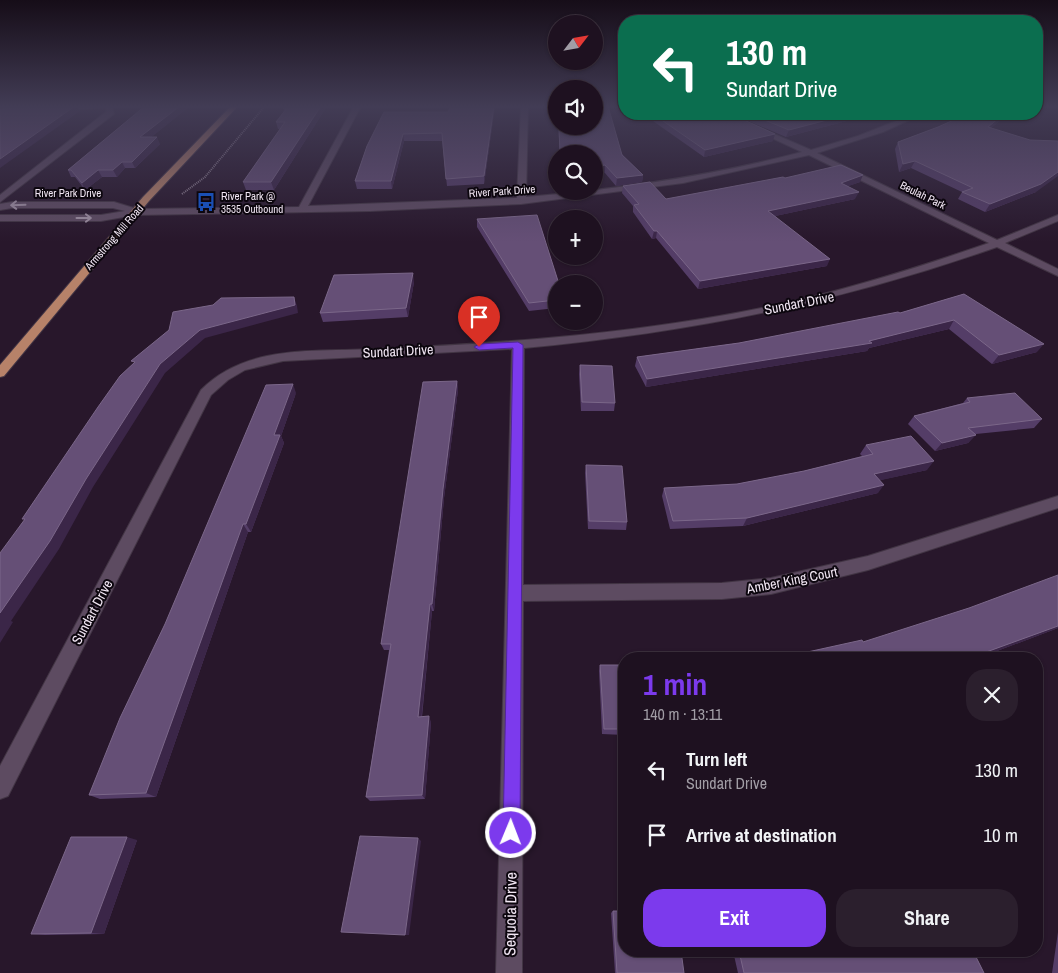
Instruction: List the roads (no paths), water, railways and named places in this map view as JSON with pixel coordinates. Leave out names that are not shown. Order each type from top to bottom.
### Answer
[{"type":"main road","name":"Armstrong Mill Road","points":[[0,373],[135,212],[192,151]]},
{"type":"street","points":[[0,199],[61,151]]},
{"type":"street","points":[[302,209],[333,151]]},
{"type":"street","points":[[522,201],[524,151]]},
{"type":"street","name":"Beulah Park","points":[[806,151],[1058,273]]},
{"type":"street","name":"River Park Drive","points":[[0,218],[101,218],[135,212],[429,207],[522,201],[601,194],[681,182],[815,151]]},
{"type":"street","name":"River Park Drive","points":[[0,207],[12,205],[114,204],[135,212]]},
{"type":"street","name":"Sundart Drive","points":[[0,788],[206,393],[218,379],[247,364],[283,357],[518,345],[618,334],[692,323],[835,296],[885,282],[998,245],[1058,218]]},
{"type":"street","name":"Sequoia Drive","points":[[509,973],[518,345]]},
{"type":"street","name":"Amber King Court","points":[[515,593],[722,591],[771,586],[868,563],[1058,502]]},
{"type":"place","name":"River Park @ 3535 Outbound","points":[[206,202]]}]
